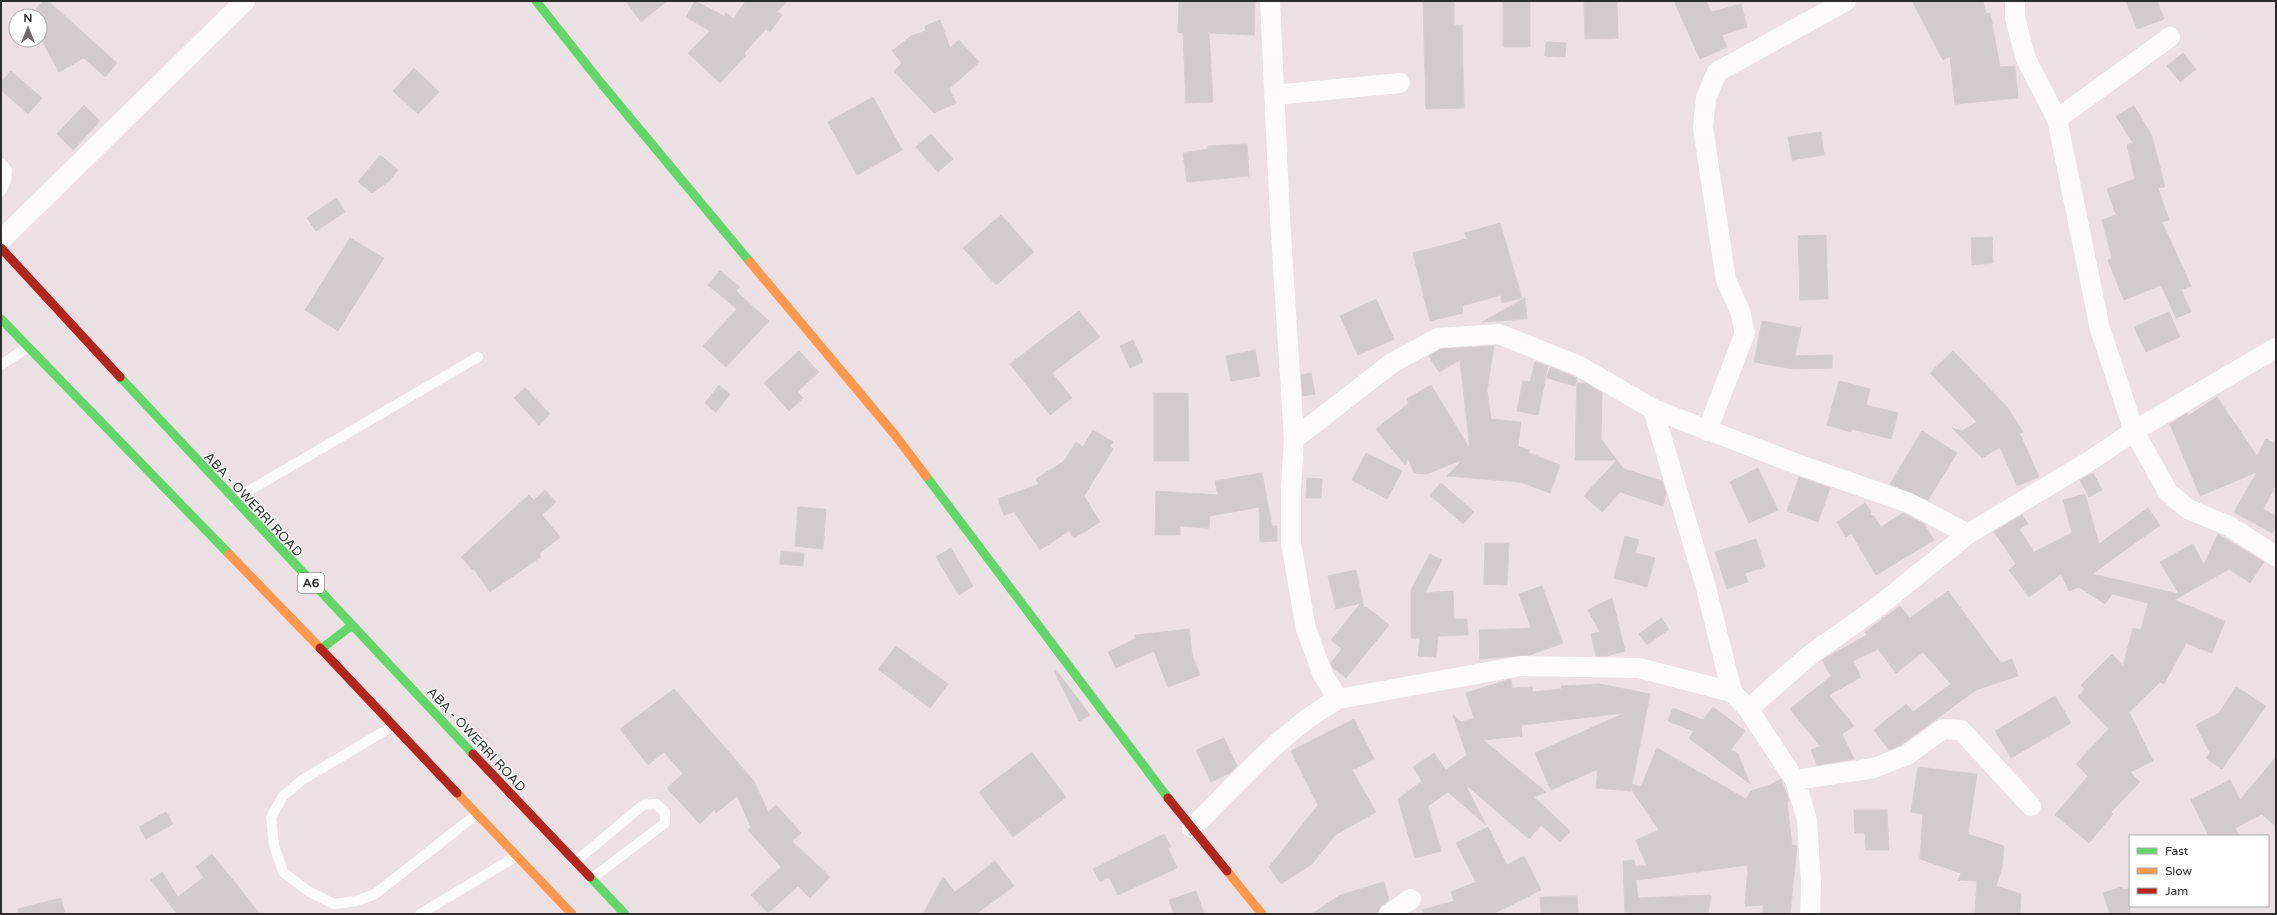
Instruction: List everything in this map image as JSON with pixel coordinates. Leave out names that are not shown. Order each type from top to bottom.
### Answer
[{"type":"main road","points":[[536,1],[600,83],[894,435],[1192,828],[1262,914]]},
{"type":"main road","name":"ABA - OWERRI ROAD","points":[[1,248],[351,626],[625,914]]},
{"type":"main road","points":[[1,319],[321,649],[572,914]]},
{"type":"main road","points":[[321,649],[351,626]]},
{"type":"street","points":[[1,240],[245,1]]},
{"type":"street","points":[[1270,1],[1294,439],[1291,488],[1291,543],[1306,629],[1323,675],[1338,699]]},
{"type":"street","points":[[1707,431],[1745,333],[1740,311],[1726,280],[1703,128],[1706,98],[1717,72],[1846,1]]},
{"type":"street","points":[[2015,1],[2015,18],[2026,58],[2057,119],[2100,329],[2134,431],[2168,492],[2188,509],[2229,526],[2276,556]]},
{"type":"street","points":[[2057,119],[2170,37]]},
{"type":"street","points":[[1274,95],[1400,83]]},
{"type":"street","points":[[1294,439],[1392,363],[1438,338],[1499,334],[1579,366],[1653,409],[1707,431],[1909,503],[1968,534]]},
{"type":"street","points":[[1748,708],[1810,655],[1875,609],[1968,534],[2093,459],[2134,431],[2276,348]]},
{"type":"street","points":[[1653,409],[1705,584],[1732,692]]},
{"type":"street","points":[[1192,828],[1312,714],[1338,699],[1521,666],[1639,668],[1732,692],[1748,708],[1795,780],[1807,820],[1811,884],[1810,914]]},
{"type":"street","points":[[1795,780],[1874,768],[1906,755],[1944,729],[1961,730],[2031,806]]},
{"type":"street","points":[[1389,914],[1411,899]]},
{"type":"lane","points":[[1,163],[7,170],[6,181],[1,192]]},
{"type":"lane","points":[[1,364],[28,347]]},
{"type":"lane","points":[[233,500],[478,357]]},
{"type":"lane","points":[[393,726],[302,780],[283,796],[271,817],[274,845],[283,872],[308,891],[334,904],[356,901],[376,894],[477,814]]},
{"type":"lane","points":[[575,862],[643,805],[656,804],[665,812],[665,823],[591,879]]},
{"type":"lane","points":[[420,914],[517,856]]},
{"type":"building","points":[[43,1],[48,1],[117,63],[105,77],[84,58],[59,72],[46,48],[48,48],[48,8],[37,8]]},
{"type":"building","points":[[626,1],[667,1],[641,22]]},
{"type":"building","points":[[695,1],[724,16],[726,13],[733,19],[746,1],[787,1],[777,12],[782,15],[770,32],[766,29],[744,53],[746,55],[720,83],[688,53],[710,31],[686,17]]},
{"type":"building","points":[[1179,1],[1255,1],[1254,35],[1209,33],[1213,102],[1186,103],[1183,33],[1178,32]]},
{"type":"building","points":[[1423,1],[1454,1],[1454,25],[1462,25],[1464,108],[1426,109]]},
{"type":"building","points":[[1503,1],[1530,1],[1530,47],[1503,47]]},
{"type":"building","points":[[1584,1],[1617,1],[1618,38],[1585,39]]},
{"type":"building","points":[[1674,1],[1706,1],[1711,12],[1741,4],[1747,27],[1722,35],[1727,47],[1700,59]]},
{"type":"building","points":[[1912,1],[1983,1],[1986,14],[1990,13],[2000,67],[2015,66],[2018,98],[1955,104],[1950,56],[1943,60]]},
{"type":"building","points":[[2126,1],[2157,1],[2164,19],[2137,29]]},
{"type":"building","points":[[940,20],[950,48],[959,40],[979,62],[949,89],[956,103],[934,113],[894,71],[902,63],[892,51],[911,36],[926,31],[925,26]]},
{"type":"building","points":[[1546,42],[1566,43],[1565,57],[1545,56]]},
{"type":"building","points":[[2183,53],[2196,69],[2180,82],[2167,66]]},
{"type":"building","points":[[414,68],[439,92],[418,114],[393,91]]},
{"type":"building","points":[[11,71],[42,98],[28,114],[1,90],[1,82]]},
{"type":"building","points":[[873,97],[902,150],[857,175],[828,122]]},
{"type":"building","points":[[84,105],[100,121],[73,150],[57,134]]},
{"type":"building","points":[[2134,106],[2152,136],[2165,187],[2158,188],[2169,220],[2162,222],[2191,286],[2181,290],[2191,312],[2176,318],[2161,285],[2124,300],[2108,260],[2112,258],[2102,220],[2116,215],[2107,189],[2135,179],[2127,145],[2133,143],[2116,116]]},
{"type":"building","points":[[1821,132],[1824,155],[1792,160],[1788,137]]},
{"type":"building","points":[[931,134],[953,159],[938,172],[916,147]]},
{"type":"building","points":[[1247,144],[1249,176],[1187,182],[1183,153],[1208,149],[1208,146]]},
{"type":"building","points":[[380,155],[398,170],[389,181],[372,193],[358,182]]},
{"type":"building","points":[[336,198],[345,212],[316,231],[307,218]]},
{"type":"building","points":[[1001,215],[1034,252],[996,285],[963,248]]},
{"type":"building","points":[[1500,223],[1522,298],[1502,303],[1501,295],[1462,306],[1463,313],[1430,321],[1413,253],[1467,239],[1465,233]]},
{"type":"building","points":[[1826,235],[1828,299],[1800,300],[1798,236]]},
{"type":"building","points":[[1992,237],[1993,263],[1972,265],[1971,238]]},
{"type":"building","points":[[350,238],[384,258],[338,331],[305,310]]},
{"type":"building","points":[[720,271],[740,287],[736,291],[769,321],[726,367],[703,346],[737,309],[708,285]]},
{"type":"building","points":[[1525,298],[1527,319],[1482,322]]},
{"type":"building","points":[[1376,299],[1394,339],[1358,355],[1340,316]]},
{"type":"building","points":[[1079,311],[1100,337],[1052,373],[1072,398],[1050,415],[1010,364]]},
{"type":"building","points":[[2169,312],[2180,337],[2146,352],[2134,327]]},
{"type":"building","points":[[1762,321],[1801,328],[1795,356],[1832,355],[1832,368],[1793,369],[1754,362]]},
{"type":"building","points":[[1133,340],[1143,362],[1130,368],[1120,346]]},
{"type":"building","points":[[1494,346],[1487,390],[1491,419],[1521,422],[1518,446],[1530,450],[1529,453],[1560,465],[1550,493],[1520,482],[1447,476],[1462,460],[1427,474],[1414,473],[1408,458],[1405,465],[1376,429],[1409,403],[1407,399],[1431,385],[1470,449],[1460,360],[1439,372],[1429,356],[1441,349]]},
{"type":"building","points":[[1255,350],[1260,376],[1231,381],[1226,356]]},
{"type":"building","points":[[799,351],[819,372],[797,392],[803,398],[789,411],[764,383]]},
{"type":"building","points":[[1953,351],[2007,407],[2023,432],[2020,434],[2039,477],[2017,486],[2000,447],[1982,458],[1952,428],[1962,431],[1977,422],[1930,373]]},
{"type":"building","points":[[1535,362],[1548,366],[1538,415],[1517,411],[1523,381],[1530,382]]},
{"type":"building","points":[[1550,367],[1577,378],[1575,386],[1547,378]]},
{"type":"building","points":[[1311,373],[1315,394],[1303,396],[1301,375]]},
{"type":"building","points":[[1839,381],[1870,389],[1866,405],[1898,413],[1891,439],[1852,429],[1851,432],[1827,425]]},
{"type":"building","points":[[1577,383],[1586,383],[1602,393],[1601,439],[1624,469],[1662,481],[1666,494],[1663,506],[1620,492],[1602,512],[1584,496],[1617,460],[1575,460]]},
{"type":"building","points":[[719,385],[730,394],[716,412],[705,403]]},
{"type":"building","points":[[525,388],[550,414],[539,425],[514,398]]},
{"type":"building","points":[[1154,393],[1188,393],[1189,461],[1154,461]]},
{"type":"building","points":[[2217,397],[2257,456],[2266,439],[2274,443],[2276,440],[2276,485],[2263,509],[2276,516],[2276,526],[2272,533],[2234,512],[2257,472],[2200,496],[2170,424],[2187,413],[2188,416]]},
{"type":"building","points":[[1093,430],[1113,442],[1110,446],[1113,449],[1084,496],[1100,522],[1074,538],[1069,531],[1040,550],[1014,512],[1004,515],[998,499],[1039,484],[1036,479],[1064,461],[1076,442],[1083,447]]},
{"type":"building","points":[[1922,431],[1957,453],[1928,500],[1890,484]]},
{"type":"building","points":[[1366,453],[1402,471],[1387,499],[1352,480]]},
{"type":"building","points":[[1758,468],[1778,510],[1749,523],[1730,482]]},
{"type":"building","points":[[1262,473],[1272,526],[1277,526],[1277,541],[1260,542],[1259,507],[1210,516],[1209,528],[1180,526],[1180,535],[1155,535],[1156,491],[1218,495],[1215,481]]},
{"type":"building","points":[[2093,473],[2102,490],[2089,497],[2080,480]]},
{"type":"building","points":[[1799,477],[1830,488],[1818,522],[1787,511]]},
{"type":"building","points":[[1307,478],[1322,479],[1321,498],[1306,498]]},
{"type":"building","points":[[1441,483],[1474,512],[1463,524],[1430,495]]},
{"type":"building","points":[[545,490],[556,502],[542,515],[560,537],[539,554],[541,557],[490,592],[474,569],[473,570],[461,557],[529,495],[534,500]]},
{"type":"building","points":[[2085,494],[2099,544],[2148,508],[2160,525],[2092,574],[2179,594],[2160,562],[2193,544],[2204,565],[2218,534],[2264,562],[2250,583],[2229,569],[2174,600],[2225,621],[2212,653],[2186,643],[2164,684],[2160,682],[2129,712],[2153,761],[2130,772],[2140,782],[2111,812],[2113,814],[2089,843],[2055,815],[2088,776],[2076,764],[2109,729],[2078,697],[2085,689],[2081,685],[2112,654],[2123,666],[2133,628],[2141,630],[2148,603],[2112,594],[2105,604],[2079,587],[2069,591],[2061,574],[2029,597],[2009,570],[2016,564],[1994,532],[2022,515],[2028,524],[2019,529],[2034,552],[2072,533],[2063,500]]},
{"type":"building","points":[[1865,503],[1871,511],[1870,515],[1874,516],[1881,527],[1903,513],[1924,524],[1934,540],[1876,575],[1851,533],[1846,537],[1837,522]]},
{"type":"building","points":[[798,507],[826,509],[823,549],[795,546]]},
{"type":"building","points":[[1625,536],[1639,540],[1635,553],[1655,558],[1647,587],[1614,578]]},
{"type":"building","points":[[1756,539],[1765,567],[1745,573],[1748,582],[1727,589],[1715,552]]},
{"type":"building","points":[[1485,543],[1509,543],[1507,585],[1484,584]]},
{"type":"building","points":[[951,548],[973,586],[959,595],[936,557]]},
{"type":"building","points":[[781,551],[804,553],[803,566],[780,564]]},
{"type":"building","points":[[1430,554],[1442,560],[1425,593],[1453,591],[1454,619],[1467,619],[1468,635],[1438,636],[1436,657],[1418,656],[1420,638],[1411,638],[1411,590]]},
{"type":"building","points":[[1356,570],[1364,608],[1366,607],[1389,625],[1346,678],[1333,668],[1331,663],[1342,649],[1331,640],[1361,603],[1336,609],[1328,576]]},
{"type":"building","points":[[1542,586],[1563,643],[1530,655],[1480,659],[1479,630],[1531,628],[1519,594]]},
{"type":"building","points":[[1948,591],[2001,663],[2012,659],[2018,676],[1976,690],[1901,745],[1889,750],[1874,730],[1906,704],[1913,712],[1951,684],[1923,652],[1896,673],[1878,649],[1853,661],[1861,677],[1829,695],[1854,726],[1842,734],[1854,759],[1817,765],[1811,750],[1820,746],[1790,709],[1831,676],[1822,660],[1867,635],[1865,632],[1900,606],[1910,618]]},
{"type":"building","points":[[1612,598],[1625,651],[1606,656],[1596,656],[1591,634],[1600,632],[1588,610]]},
{"type":"building","points":[[1661,618],[1669,629],[1647,645],[1639,634]]},
{"type":"building","points":[[1189,629],[1192,655],[1200,675],[1168,687],[1154,651],[1116,668],[1108,652],[1135,639],[1135,635]]},
{"type":"building","points":[[896,646],[948,684],[930,708],[878,669]]},
{"type":"building","points":[[1056,670],[1090,715],[1079,721],[1054,671]]},
{"type":"building","points":[[1511,679],[1512,688],[1532,687],[1533,692],[1561,689],[1561,686],[1600,684],[1650,694],[1632,784],[1641,787],[1657,748],[1746,799],[1751,791],[1770,785],[1781,779],[1789,801],[1787,803],[1792,845],[1797,846],[1790,914],[1763,914],[1763,905],[1745,906],[1748,865],[1636,880],[1638,898],[1711,895],[1708,914],[1629,914],[1630,912],[1625,912],[1623,861],[1634,860],[1635,866],[1647,866],[1636,840],[1659,830],[1631,789],[1631,791],[1596,788],[1598,769],[1551,790],[1535,753],[1625,713],[1521,725],[1522,736],[1483,740],[1546,792],[1534,797],[1570,831],[1560,842],[1541,825],[1529,839],[1465,784],[1486,825],[1448,792],[1428,806],[1441,851],[1415,858],[1398,799],[1422,781],[1413,767],[1434,753],[1446,770],[1467,755],[1453,715],[1461,722],[1474,718],[1466,693]]},
{"type":"building","points":[[2236,687],[2266,706],[2222,769],[2206,758],[2210,753],[2196,725],[2219,713]]},
{"type":"building","points":[[674,689],[754,781],[768,812],[776,805],[801,833],[792,841],[830,877],[810,898],[798,886],[768,913],[751,895],[781,867],[748,830],[751,827],[737,796],[716,813],[714,810],[700,824],[667,788],[683,774],[664,752],[648,765],[620,729]]},
{"type":"building","points":[[2055,696],[2071,723],[2011,758],[1995,731]]},
{"type":"building","points":[[1713,707],[1745,731],[1731,749],[1738,754],[1750,784],[1689,738],[1694,731],[1668,721],[1673,708],[1703,720]]},
{"type":"building","points":[[1354,719],[1374,759],[1352,770],[1376,812],[1335,835],[1312,864],[1281,884],[1269,867],[1318,805],[1291,751]]},
{"type":"building","points":[[1224,738],[1237,766],[1230,773],[1211,782],[1196,750]]},
{"type":"building","points":[[1032,752],[1066,797],[1013,837],[979,792]]},
{"type":"building","points":[[2276,757],[2276,827],[2262,814],[2235,828],[2238,835],[2208,835],[2191,800],[2230,780],[2240,800]]},
{"type":"building","points":[[1918,767],[1977,774],[1968,834],[2004,846],[2002,867],[1996,886],[2021,894],[2020,914],[1975,914],[1977,881],[1958,880],[1961,873],[1920,859],[1923,814],[1911,812]]},
{"type":"building","points":[[1854,810],[1887,810],[1889,850],[1866,850],[1865,833],[1855,833]]},
{"type":"building","points":[[166,812],[173,824],[146,839],[139,827]]},
{"type":"building","points":[[1488,827],[1507,865],[1524,856],[1541,890],[1493,914],[1423,914],[1422,910],[1454,901],[1451,892],[1476,882],[1456,843]]},
{"type":"building","points":[[1164,834],[1171,847],[1168,848],[1177,868],[1118,895],[1109,877],[1100,882],[1093,869]]},
{"type":"building","points":[[212,854],[260,914],[177,914],[151,880],[162,872],[178,897],[204,877],[196,867]]},
{"type":"building","points":[[995,861],[1014,886],[976,914],[923,914],[943,877],[955,892]]},
{"type":"building","points":[[1384,882],[1389,900],[1382,905],[1378,912],[1371,914],[1312,914],[1340,895]]},
{"type":"building","points":[[2122,887],[2123,890],[2129,888],[2130,914],[2110,914],[2103,893]]},
{"type":"building","points":[[1196,891],[1204,914],[1174,914],[1169,900]]},
{"type":"building","points":[[1577,896],[1578,913],[1541,914],[1540,897]]},
{"type":"building","points":[[61,898],[65,914],[19,914],[18,909]]},
{"type":"traffic: fast","points":[[536,1],[601,83],[750,262]]},
{"type":"traffic: fast","points":[[1,319],[229,554]]},
{"type":"traffic: fast","points":[[120,377],[473,754]]},
{"type":"traffic: fast","points":[[926,476],[1168,798]]},
{"type":"traffic: fast","points":[[321,649],[351,626]]},
{"type":"traffic: fast","points":[[590,877],[625,914]]},
{"type":"traffic: slow","points":[[750,262],[895,435],[926,476]]},
{"type":"traffic: slow","points":[[229,554],[320,648]]},
{"type":"traffic: slow","points":[[457,793],[572,914]]},
{"type":"traffic: slow","points":[[1227,871],[1262,914]]},
{"type":"traffic: jam","points":[[1,248],[120,377]]},
{"type":"traffic: jam","points":[[320,648],[457,793]]},
{"type":"traffic: jam","points":[[473,754],[590,877]]},
{"type":"traffic: jam","points":[[1168,798],[1227,871]]}]
